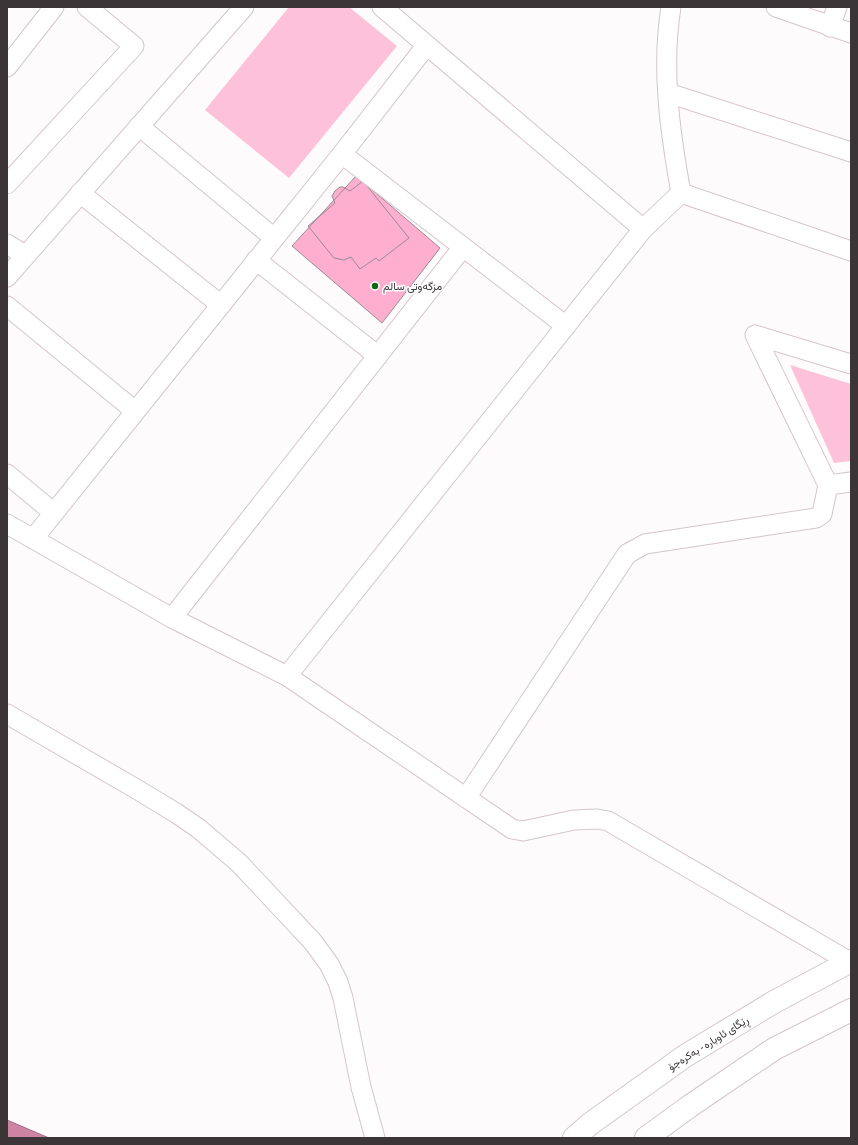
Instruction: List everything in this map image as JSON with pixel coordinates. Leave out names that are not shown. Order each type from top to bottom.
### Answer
[{"type":"main road","name":"ڕێگای ئاوبارە - بەکرەجۆ","points":[[574,1138],[590,1124],[685,1056],[774,1002],[850,962]]},
{"type":"main road","points":[[646,1138],[774,1049],[851,1010]]},
{"type":"street","points":[[7,67],[54,7]]},
{"type":"street","points":[[7,184],[134,46],[87,7]]},
{"type":"street","points":[[7,277],[244,7]]},
{"type":"street","points":[[382,7],[643,229]]},
{"type":"street","points":[[671,7],[668,52],[668,93],[670,124],[681,193]]},
{"type":"street","points":[[776,7],[830,27],[851,33]]},
{"type":"street","points":[[830,27],[837,7]]},
{"type":"street","points":[[33,539],[342,154],[426,46]]},
{"type":"street","points":[[668,93],[851,152]]},
{"type":"street","points":[[139,126],[274,238]]},
{"type":"street","points":[[342,154],[566,326]]},
{"type":"street","points":[[80,193],[221,305]]},
{"type":"street","points":[[287,676],[643,229],[681,193]]},
{"type":"street","points":[[681,193],[851,251]]},
{"type":"street","points":[[7,244],[25,255]]},
{"type":"street","points":[[172,618],[463,247]]},
{"type":"street","points":[[256,260],[378,356]]},
{"type":"street","points":[[7,306],[135,411]]},
{"type":"street","points":[[466,798],[627,554],[645,544],[816,518],[822,514],[828,485],[755,335],[851,364]]},
{"type":"street","points":[[8,476],[54,513]]},
{"type":"street","points":[[828,485],[851,482]]},
{"type":"street","points":[[7,524],[172,618],[287,676],[512,829],[523,831],[574,820],[597,819],[608,821],[850,962]]},
{"type":"street","points":[[7,714],[138,790],[198,828],[239,863],[313,942],[329,964],[338,982],[348,1017],[361,1087],[375,1138]]},
{"type":"shaded area","points":[[289,7],[349,7],[397,46],[289,178],[205,110]]},
{"type":"shaded area","points":[[790,365],[851,384],[851,461],[834,463]]},
{"type":"shaded area","points":[[7,1120],[49,1138],[7,1138]]},
{"type":"building","name":"مزگەوتی سالم","points":[[356,176],[440,248],[382,323],[292,246]]},
{"type":"building","points":[[363,181],[409,238],[379,261],[376,258],[360,269],[351,257],[344,260],[334,258],[308,226],[335,203],[332,196],[335,191],[340,187],[343,187],[350,191]]},
{"type":"place","name":"مزگەوتی سالم","points":[[375,286]]}]
